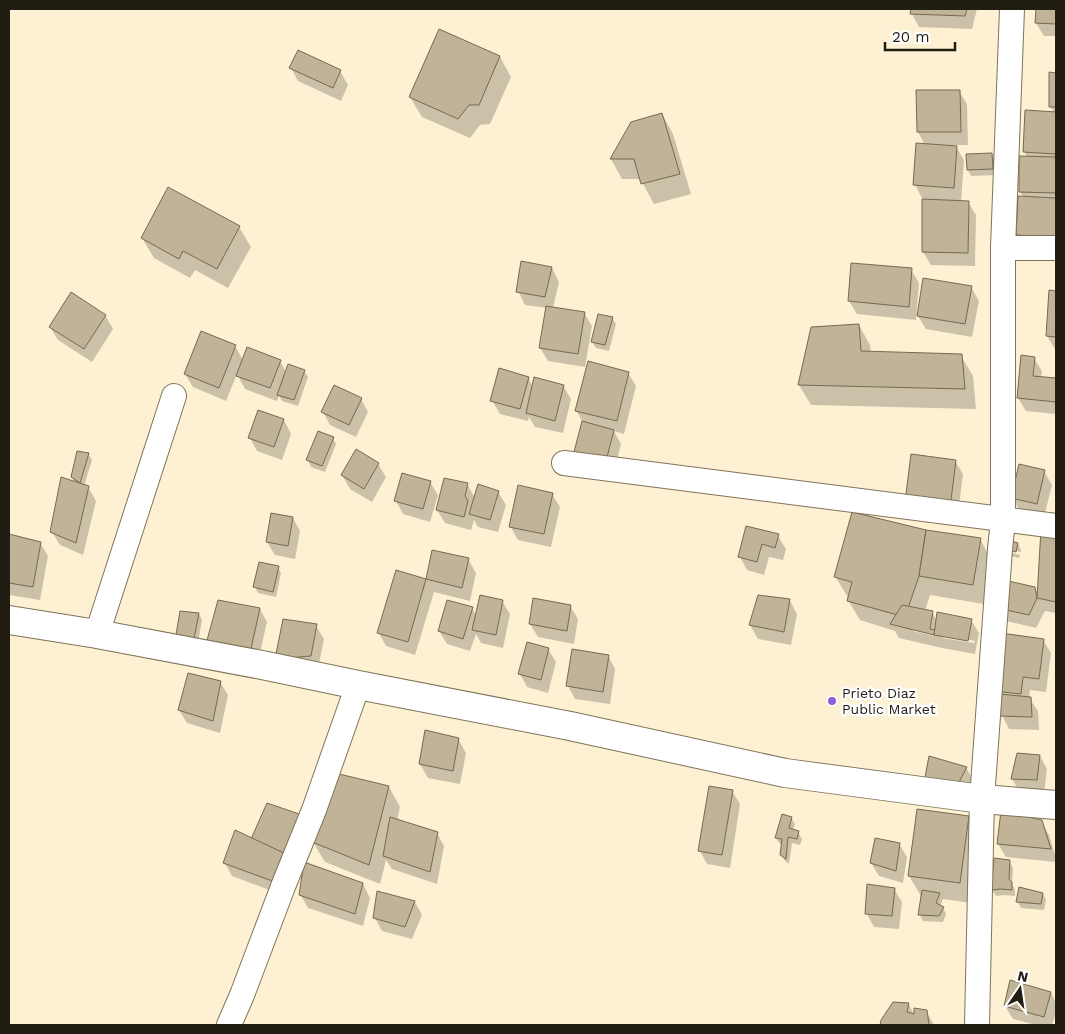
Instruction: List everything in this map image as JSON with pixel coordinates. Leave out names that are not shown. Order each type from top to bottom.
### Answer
[{"type":"street","points":[[977,1025],[982,799],[1003,520],[1003,248],[1012,9]]},
{"type":"street","points":[[1003,248],[1056,248]]},
{"type":"street","points":[[97,634],[174,396]]},
{"type":"street","points":[[564,463],[1056,526]]},
{"type":"street","points":[[9,620],[97,634],[262,665],[570,726],[785,773],[982,799],[1056,805]]},
{"type":"street","points":[[229,1025],[314,810],[358,685]]},
{"type":"building","points":[[911,9],[967,9],[965,16],[910,14]]},
{"type":"building","points":[[1036,9],[1056,9],[1056,24],[1035,23]]},
{"type":"building","points":[[439,29],[500,56],[479,105],[469,105],[458,119],[409,97]]},
{"type":"building","points":[[298,50],[341,70],[333,88],[289,68]]},
{"type":"building","points":[[1049,72],[1056,73],[1056,107],[1049,107]]},
{"type":"building","points":[[916,90],[960,90],[961,132],[917,132]]},
{"type":"building","points":[[1025,110],[1056,112],[1056,154],[1023,152]]},
{"type":"building","points":[[662,113],[680,174],[641,184],[634,159],[610,159],[631,122]]},
{"type":"building","points":[[916,143],[957,146],[954,188],[913,185]]},
{"type":"building","points":[[992,153],[993,169],[967,170],[966,154]]},
{"type":"building","points":[[1019,156],[1056,157],[1056,193],[1019,192]]},
{"type":"building","points":[[168,187],[240,226],[217,269],[183,251],[179,259],[141,238]]},
{"type":"building","points":[[1018,196],[1056,198],[1056,237],[1016,235]]},
{"type":"building","points":[[922,199],[969,201],[968,253],[922,252]]},
{"type":"building","points":[[521,261],[552,267],[545,297],[516,292]]},
{"type":"building","points":[[851,263],[912,268],[909,307],[848,301]]},
{"type":"building","points":[[923,278],[972,286],[965,324],[917,316]]},
{"type":"building","points":[[1049,290],[1056,291],[1056,337],[1046,336]]},
{"type":"building","points":[[71,292],[106,315],[84,349],[49,327]]},
{"type":"building","points":[[546,306],[585,312],[578,354],[539,348]]},
{"type":"building","points":[[598,314],[613,317],[605,345],[591,342]]},
{"type":"building","points":[[859,324],[861,351],[962,354],[965,389],[798,385],[811,327]]},
{"type":"building","points":[[201,331],[236,345],[219,388],[184,374]]},
{"type":"building","points":[[247,347],[281,360],[270,388],[236,376]]},
{"type":"building","points":[[1021,355],[1035,357],[1033,376],[1056,378],[1056,402],[1017,398]]},
{"type":"building","points":[[588,361],[629,372],[617,421],[575,411]]},
{"type":"building","points":[[288,364],[305,370],[294,400],[277,395]]},
{"type":"building","points":[[499,368],[529,377],[520,409],[490,401]]},
{"type":"building","points":[[534,377],[564,385],[555,421],[526,413]]},
{"type":"building","points":[[334,385],[362,398],[349,425],[321,412]]},
{"type":"building","points":[[258,410],[284,419],[274,447],[248,438]]},
{"type":"building","points":[[582,421],[614,430],[606,461],[574,452]]},
{"type":"building","points":[[318,431],[334,437],[322,466],[306,460]]},
{"type":"building","points":[[356,449],[379,463],[364,489],[341,475]]},
{"type":"building","points":[[77,451],[89,453],[80,483],[71,477]]},
{"type":"building","points":[[911,454],[956,460],[950,508],[905,502]]},
{"type":"building","points":[[1019,464],[1045,470],[1037,504],[1011,498]]},
{"type":"building","points":[[402,473],[431,481],[423,509],[394,501]]},
{"type":"building","points":[[61,477],[89,486],[76,543],[50,532]]},
{"type":"building","points":[[444,478],[468,483],[465,496],[468,501],[464,517],[436,510]]},
{"type":"building","points":[[478,484],[499,491],[490,520],[469,514]]},
{"type":"building","points":[[518,485],[553,493],[544,534],[509,527]]},
{"type":"building","points":[[852,512],[926,530],[919,576],[905,617],[847,601],[852,582],[834,577]]},
{"type":"building","points":[[271,513],[293,517],[288,546],[266,542]]},
{"type":"building","points":[[746,526],[779,534],[775,548],[762,544],[757,562],[738,557]]},
{"type":"building","points":[[1041,529],[1056,534],[1056,602],[1037,598]]},
{"type":"building","points":[[926,530],[981,538],[973,585],[919,576]]},
{"type":"building","points":[[9,534],[41,542],[33,587],[9,583]]},
{"type":"building","points":[[1005,539],[1018,543],[1016,552],[1002,548]]},
{"type":"building","points":[[432,550],[469,558],[462,588],[426,579]]},
{"type":"building","points":[[259,562],[279,566],[273,592],[253,587]]},
{"type":"building","points":[[396,570],[426,579],[408,642],[377,633]]},
{"type":"building","points":[[1004,580],[1035,587],[1037,598],[1029,615],[997,608]]},
{"type":"building","points":[[480,595],[503,600],[496,635],[472,630]]},
{"type":"building","points":[[758,595],[790,599],[784,632],[749,625]]},
{"type":"building","points":[[533,598],[571,605],[567,631],[529,624]]},
{"type":"building","points":[[218,600],[260,608],[250,653],[206,644]]},
{"type":"building","points":[[447,600],[473,607],[463,639],[438,631]]},
{"type":"building","points":[[902,605],[933,611],[930,629],[935,630],[934,635],[890,624]]},
{"type":"building","points":[[180,611],[199,613],[193,644],[175,641]]},
{"type":"building","points":[[937,612],[972,619],[968,641],[934,635]]},
{"type":"building","points":[[283,619],[317,624],[311,656],[275,659]]},
{"type":"building","points":[[1001,633],[1044,639],[1039,679],[1023,677],[1021,694],[994,691]]},
{"type":"building","points":[[527,642],[549,648],[541,680],[518,674]]},
{"type":"building","points":[[572,649],[609,655],[603,692],[566,686]]},
{"type":"building","points":[[188,673],[221,681],[213,721],[178,710]]},
{"type":"building","points":[[999,694],[1031,697],[1032,717],[1000,716]]},
{"type":"building","points":[[425,730],[459,738],[453,771],[419,764]]},
{"type":"building","points":[[1017,753],[1040,755],[1037,780],[1011,779]]},
{"type":"building","points":[[929,756],[967,767],[958,784],[924,783]]},
{"type":"building","points":[[335,773],[389,786],[369,865],[312,842]]},
{"type":"building","points":[[709,786],[733,790],[722,855],[698,851]]},
{"type":"building","points":[[267,803],[308,817],[286,854],[251,839]]},
{"type":"building","points":[[917,809],[969,816],[960,883],[908,876]]},
{"type":"building","points":[[1001,811],[1042,820],[1051,849],[997,844]]},
{"type":"building","points":[[782,814],[792,817],[789,828],[799,831],[797,839],[788,837],[786,859],[780,855],[782,839],[775,838]]},
{"type":"building","points":[[390,817],[438,832],[430,872],[383,856]]},
{"type":"building","points":[[235,830],[286,854],[275,882],[223,863]]},
{"type":"building","points":[[875,838],[900,843],[896,871],[870,863]]},
{"type":"building","points":[[994,858],[1010,860],[1009,879],[1012,882],[1012,890],[991,890]]},
{"type":"building","points":[[304,862],[363,883],[355,914],[299,895]]},
{"type":"building","points":[[867,884],[895,888],[892,916],[865,914]]},
{"type":"building","points":[[1019,887],[1043,893],[1041,904],[1016,902]]},
{"type":"building","points":[[922,890],[940,893],[936,903],[944,907],[939,916],[918,915]]},
{"type":"building","points":[[377,891],[415,901],[405,927],[373,918]]},
{"type":"building","points":[[1010,980],[1051,992],[1044,1017],[1004,1006]]},
{"type":"building","points":[[893,1002],[909,1003],[907,1012],[914,1014],[914,1008],[927,1010],[929,1025],[880,1025],[881,1020]]},
{"type":"place","name":"Prieto Diaz Public Market","points":[[832,701]]}]
